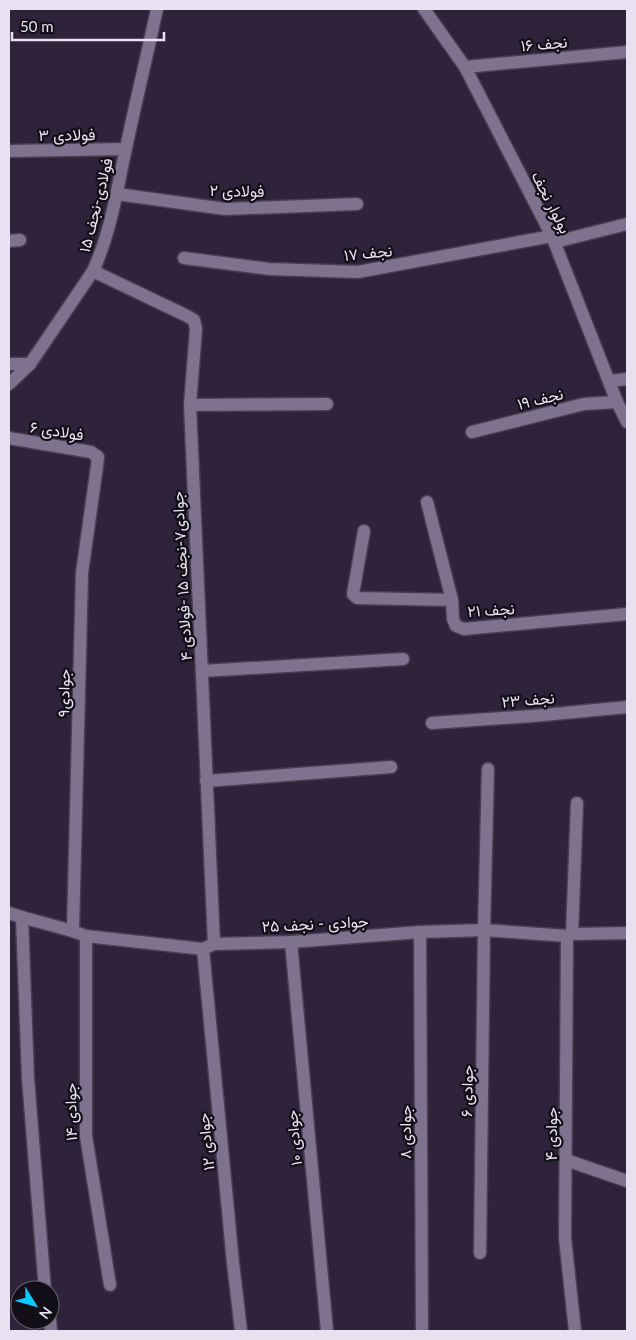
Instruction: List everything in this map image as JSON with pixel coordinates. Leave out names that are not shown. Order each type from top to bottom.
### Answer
[{"type":"street","name":"فولادی-نجف ۱۵","points":[[9,384],[30,364],[93,270],[100,255],[117,194],[125,149],[157,9]]},
{"type":"street","name":"بولوار نجف","points":[[424,9],[464,67],[554,239],[617,402],[627,422]]},
{"type":"street","name":"نجف ۱۶","points":[[464,67],[627,52]]},
{"type":"street","name":"فولادی ۳","points":[[9,151],[125,149]]},
{"type":"street","name":"فولادی ۲","points":[[117,194],[225,209],[357,204]]},
{"type":"street","name":"نجف ۱۷","points":[[184,258],[269,269],[358,272],[554,239],[627,224]]},
{"type":"street","name":"جوادی۷-نجف ۱۵ -فولادی ۴","points":[[93,270],[194,320],[196,328],[190,405],[206,781],[208,946]]},
{"type":"street","points":[[9,364],[30,364]]},
{"type":"street","points":[[609,381],[627,379]]},
{"type":"street","name":"نجف ۱۹","points":[[472,432],[584,404],[617,402]]},
{"type":"street","points":[[190,405],[327,404]]},
{"type":"street","name":"فولادی ۶","points":[[9,438],[92,452],[98,457]]},
{"type":"street","name":"جوادی۹","points":[[73,930],[82,573],[98,457]]},
{"type":"street","name":"نجف ۲۱","points":[[427,502],[452,600],[452,619],[456,626],[464,629],[627,614]]},
{"type":"street","points":[[364,531],[353,594],[357,598],[452,600]]},
{"type":"street","points":[[202,671],[403,659]]},
{"type":"street","name":"نجف ۲۳","points":[[432,723],[627,707]]},
{"type":"street","points":[[206,781],[391,766]]},
{"type":"street","name":"جوادی ۶","points":[[480,1253],[488,769]]},
{"type":"street","name":"جوادی ۴","points":[[575,1331],[566,1238],[566,1160],[570,935],[577,802]]},
{"type":"street","name":"جوادی - نجف ۲۵","points":[[9,913],[73,930],[86,936],[208,946],[420,932],[484,930],[570,935],[627,933]]},
{"type":"street","points":[[22,918],[28,1078],[44,1280]]},
{"type":"street","name":"جوادی ۸","points":[[420,932],[422,1331]]},
{"type":"street","name":"جوادی ۱۴","points":[[86,936],[86,1136],[110,1285]]},
{"type":"street","name":"جوادی ۱۰","points":[[291,942],[327,1331]]},
{"type":"street","name":"جوادی ۱۲","points":[[208,946],[233,1263],[242,1331]]},
{"type":"street","points":[[566,1160],[627,1181]]}]
